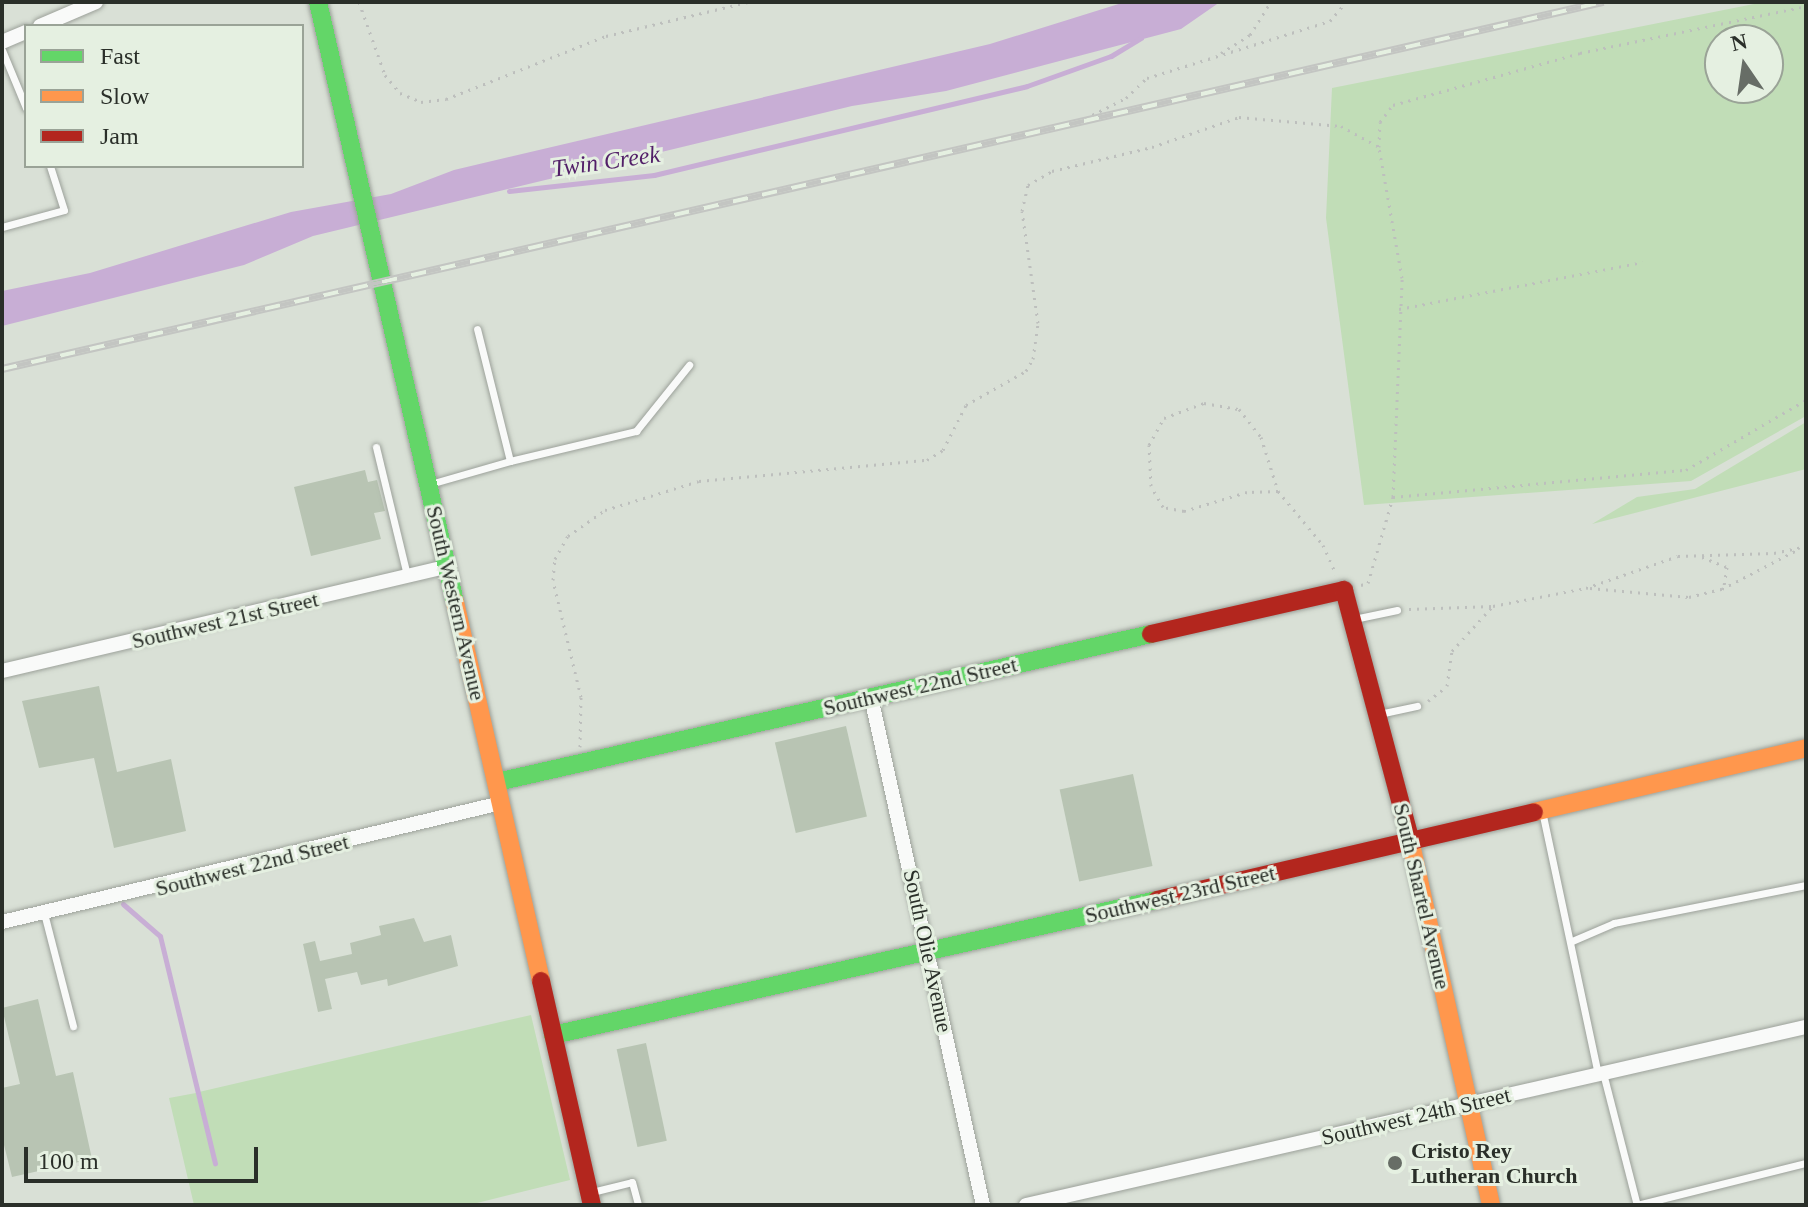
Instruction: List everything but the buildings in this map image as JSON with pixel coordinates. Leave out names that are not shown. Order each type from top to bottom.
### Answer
[{"type":"street","points":[[45,24],[96,2]]},
{"type":"street","name":"South Western Avenue","points":[[318,2],[591,1199]]},
{"type":"street","points":[[2,42],[24,33]]},
{"type":"street","name":"Southwest 21st Street","points":[[2,671],[447,567]]},
{"type":"street","name":"Southwest 22nd Street","points":[[497,782],[1344,590]]},
{"type":"street","name":"South Shartel Avenue","points":[[1344,590],[1410,839],[1491,1205]]},
{"type":"street","name":"South Olie Avenue","points":[[871,697],[983,1205]]},
{"type":"street","name":"Southwest 23rd Street","points":[[553,1035],[929,954],[1806,748]]},
{"type":"street","name":"Southwest 22nd Street","points":[[2,922],[501,803]]},
{"type":"street","name":"Southwest 24th Street","points":[[1026,1205],[1806,1027]]},
{"type":"lane","points":[[2,50],[24,103]]},
{"type":"lane","points":[[2,227],[64,210],[51,168]]},
{"type":"lane","points":[[477,329],[510,461]]},
{"type":"lane","points":[[428,484],[636,431],[689,365]]},
{"type":"lane","points":[[376,447],[408,577]]},
{"type":"lane","points":[[1352,620],[1397,610]]},
{"type":"lane","points":[[1377,715],[1417,706]]},
{"type":"lane","points":[[1541,809],[1600,1074],[1637,1205],[1806,1163]]},
{"type":"lane","points":[[1572,941],[1614,923],[1806,885]]},
{"type":"lane","points":[[44,913],[73,1026]]},
{"type":"lane","points":[[591,1199],[632,1182],[638,1205]]},
{"type":"path","points":[[359,2],[385,75],[400,93],[421,102],[446,99],[578,45],[748,2]]},
{"type":"path","points":[[1214,57],[1250,35],[1271,2]]},
{"type":"path","points":[[1078,122],[1126,98],[1147,78],[1330,21],[1346,2]]},
{"type":"path","points":[[1278,491],[1247,492],[1184,511],[1163,507],[1151,486],[1149,445],[1164,418],[1204,403],[1239,409],[1261,437],[1278,491],[1323,545],[1344,590],[1368,583],[1393,497],[1402,278],[1379,147],[1380,122],[1393,105],[1580,53],[1806,6]]},
{"type":"path","points":[[578,764],[581,697],[553,580],[555,559],[568,536],[605,510],[699,481],[927,460],[943,450],[966,405],[1026,371],[1033,359],[1038,323],[1022,211],[1028,185],[1052,171],[1152,147],[1239,117],[1341,126],[1379,147]]},
{"type":"path","points":[[1399,309],[1642,262]]},
{"type":"path","points":[[1393,497],[1686,470],[1806,400]]},
{"type":"path","points":[[1397,610],[1493,606],[1586,588],[1647,563],[1693,555],[1806,546]]},
{"type":"path","points":[[1586,588],[1689,597],[1722,589],[1806,546]]},
{"type":"path","points":[[1693,555],[1727,567],[1730,578],[1722,589]]},
{"type":"path","points":[[1417,706],[1447,686],[1452,651],[1493,606]]},
{"type":"green space","points":[[1764,2],[1806,2],[1806,416],[1691,481],[1364,505],[1326,218],[1332,88]]},
{"type":"green space","points":[[1806,422],[1806,469],[1592,524],[1637,497],[1695,489]]},
{"type":"green space","points":[[531,1015],[570,1180],[469,1205],[194,1205],[169,1098],[196,1093],[215,1163],[199,1092]]},
{"type":"water","points":[[1125,2],[1220,2],[1181,29],[946,91],[852,106],[313,236],[244,265],[2,326],[2,291],[90,273],[291,212],[391,194],[454,170],[990,44]]},
{"type":"waterway","name":"Twin Creek","points":[[509,191],[654,175],[1027,86],[1111,56],[1141,38]]},
{"type":"waterway","points":[[123,904],[160,936],[215,1163]]},
{"type":"railway","points":[[2,369],[1603,2]]},
{"type":"traffic: fast","points":[[318,2],[455,602]]},
{"type":"traffic: fast","points":[[497,782],[1151,634]]},
{"type":"traffic: fast","points":[[553,1035],[1157,900]]},
{"type":"traffic: slow","points":[[455,602],[541,981]]},
{"type":"traffic: slow","points":[[1534,812],[1806,748]]},
{"type":"traffic: slow","points":[[1409,835],[1491,1205]]},
{"type":"traffic: jam","points":[[1151,634],[1344,590],[1409,835]]},
{"type":"traffic: jam","points":[[1157,900],[1534,812]]},
{"type":"traffic: jam","points":[[541,981],[592,1205]]},
{"type":"place","name":"Cristo Rey Lutheran Church","points":[[1395,1163]]}]
